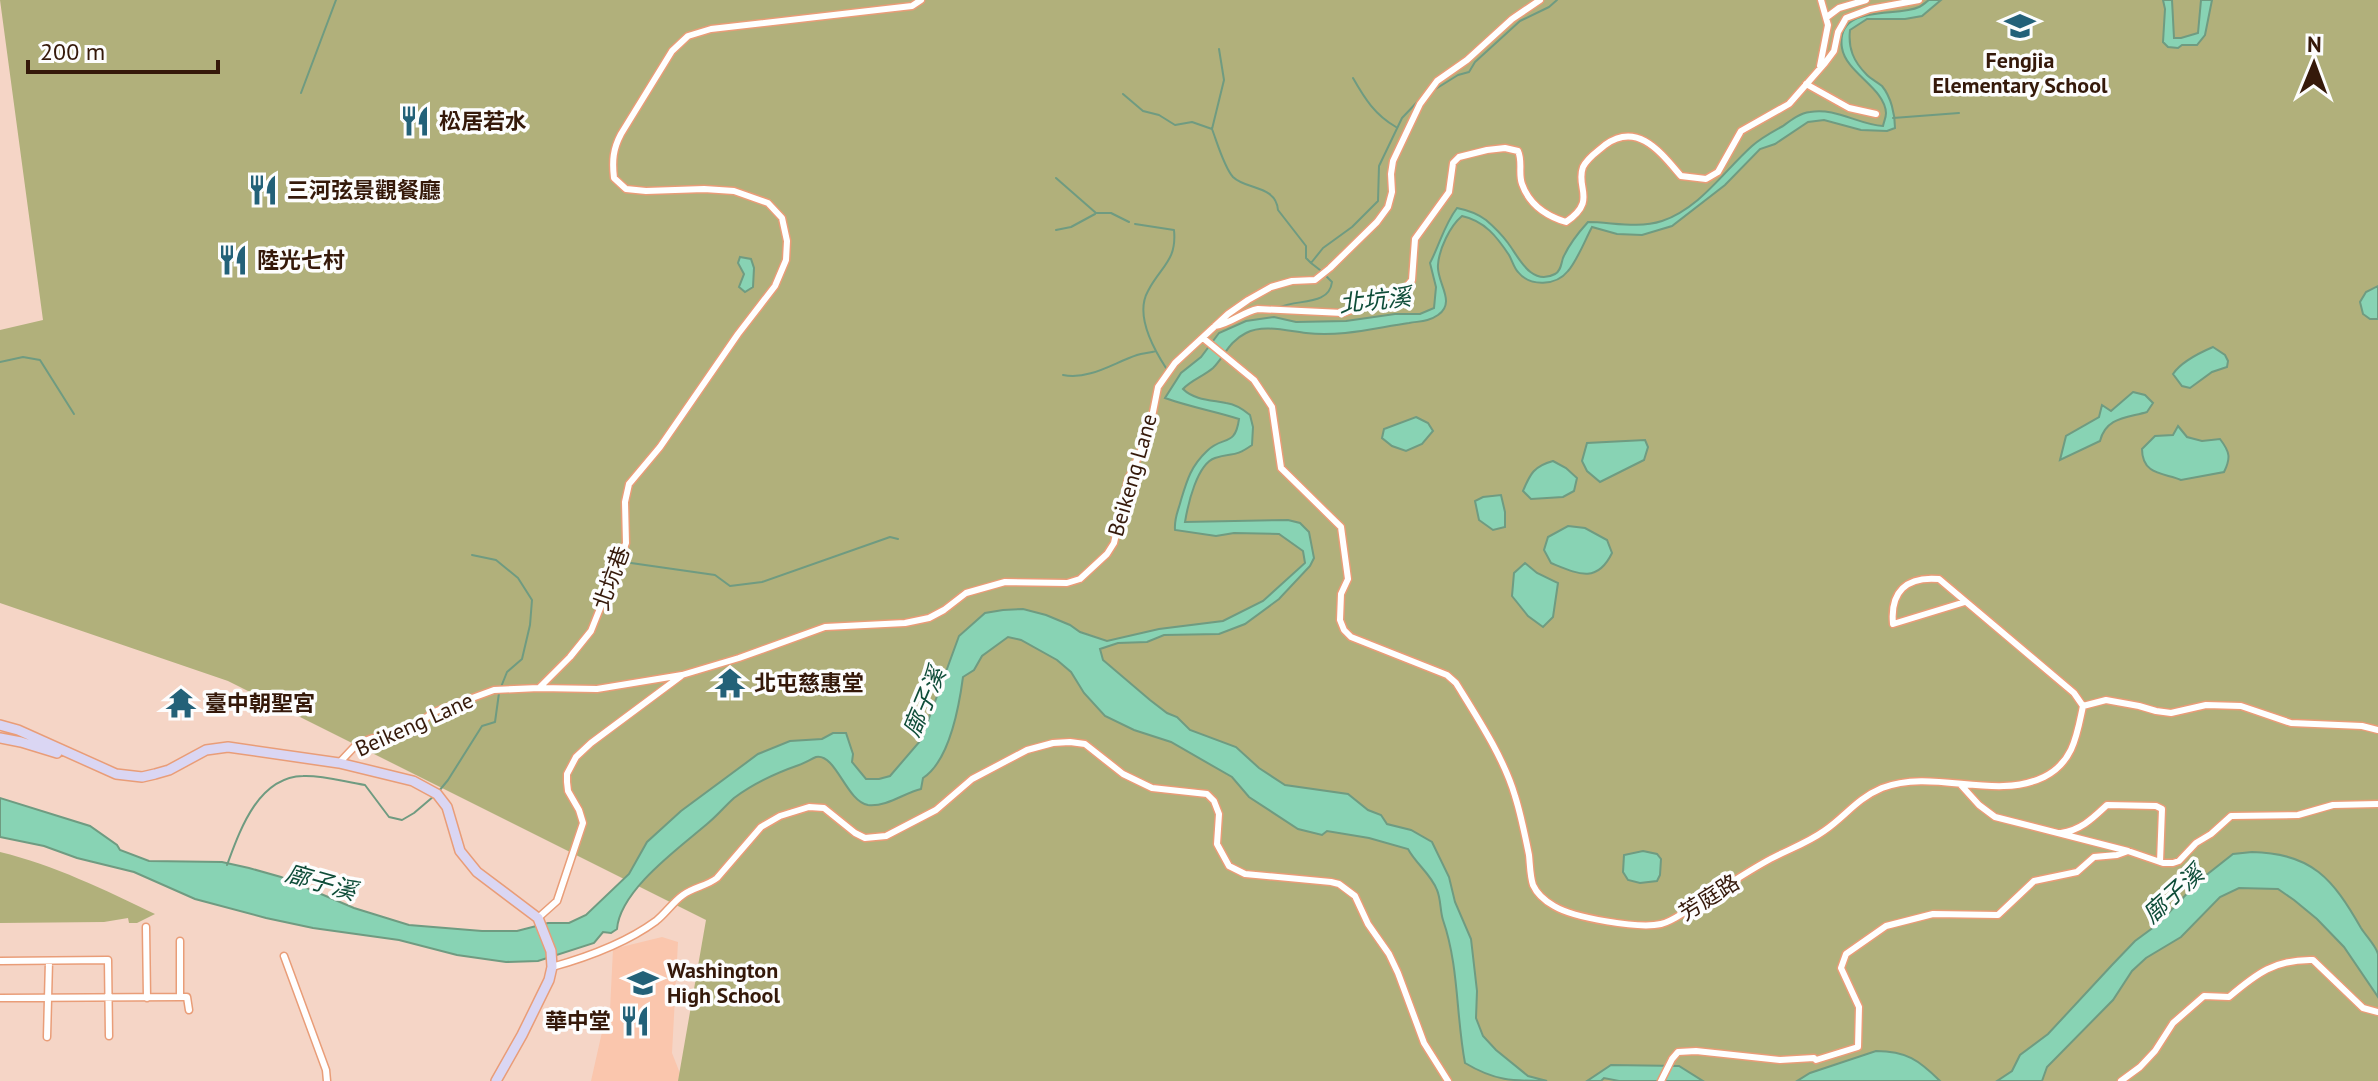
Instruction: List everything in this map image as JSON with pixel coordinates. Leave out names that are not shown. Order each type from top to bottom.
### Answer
[{"type":"main road","points":[[0,725],[18,730],[98,767]]},
{"type":"main road","points":[[0,738],[21,742],[116,774],[142,777],[169,770],[194,755],[220,747],[339,763],[413,781],[435,792],[447,807],[460,851],[477,872],[539,920],[548,939],[552,965],[549,980],[496,1081]]},
{"type":"street","name":"北坑巷","points":[[539,688],[591,631],[626,543],[625,502],[629,484],[660,447],[780,276],[786,260],[787,241],[782,218],[768,203],[734,191],[626,189],[614,178],[612,160],[621,134],[672,51],[688,36],[711,29],[912,6],[921,0]]},
{"type":"street","points":[[1820,69],[1828,25],[1821,0]]},
{"type":"street","points":[[1827,17],[1839,8],[1866,0]]},
{"type":"street","points":[[1215,326],[1258,309],[1343,313],[1403,291],[1412,280],[1415,239],[1449,192],[1453,163],[1459,157],[1505,148],[1518,151],[1522,160],[1521,182],[1535,205],[1546,214],[1566,222],[1581,206],[1585,195],[1582,174],[1590,156],[1611,141],[1624,137],[1634,137],[1657,149],[1681,176],[1706,179],[1718,172],[1741,131],[1789,104],[1820,69],[1834,51],[1838,32],[1846,18],[1870,9],[1919,0]]},
{"type":"street","name":"Beikeng Lane","points":[[339,763],[356,745],[408,731],[434,712],[494,690],[597,689],[682,675],[825,627],[905,623],[929,618],[966,593],[1005,582],[1067,583],[1080,579],[1107,554],[1114,543],[1128,480],[1149,432],[1158,387],[1175,363],[1248,300],[1271,287],[1292,281],[1315,280],[1377,222],[1388,207],[1392,192],[1393,161],[1429,92],[1437,81],[1467,60],[1534,2]]},
{"type":"street","points":[[1806,84],[1849,108],[1876,114]]},
{"type":"street","name":"芳庭路","points":[[1203,338],[1254,380],[1272,407],[1281,468],[1341,527],[1348,569],[1339,606],[1344,630],[1351,637],[1447,675],[1456,683],[1503,765],[1514,792],[1534,886],[1542,897],[1561,910],[1618,924],[1647,926],[1670,921],[1765,862],[1817,836],[1854,804],[1882,789],[1906,783],[1942,781],[2024,784],[2046,776],[2074,746],[2083,706]]},
{"type":"street","points":[[1965,602],[1893,624],[1894,598],[1901,589],[1928,578],[1939,579],[2074,693],[2083,706],[2106,700],[2171,713],[2206,705],[2241,706],[2291,723],[2362,726],[2378,730]]},
{"type":"street","points":[[539,920],[557,901],[583,823],[567,782],[567,774],[576,757],[682,675]]},
{"type":"street","points":[[552,965],[583,958],[641,931],[660,918],[685,893],[709,885],[770,820],[809,807],[824,808],[865,838],[886,836],[936,810],[972,779],[1027,750],[1070,742],[1085,744],[1123,774],[1152,788],[1207,794],[1214,801],[1219,814],[1217,844],[1229,866],[1245,874],[1331,882],[1355,896],[1398,973],[1424,1043],[1448,1081]]},
{"type":"street","points":[[1960,784],[1995,817],[2173,863],[2231,816],[2298,815],[2333,805],[2378,804]]},
{"type":"street","points":[[2058,833],[2074,831],[2107,805],[2156,806],[2162,809],[2160,862]]},
{"type":"street","points":[[1661,1081],[1678,1052],[1816,1060],[1858,1047],[1859,1007],[1841,968],[1846,954],[1877,931],[1933,914],[1998,915],[2034,881],[2077,872],[2094,857],[2128,851]]},
{"type":"street","points":[[146,927],[147,998]]},
{"type":"street","points":[[180,941],[180,997]]},
{"type":"street","points":[[284,956],[326,1070],[327,1081]]},
{"type":"street","points":[[0,961],[108,960],[109,1036]]},
{"type":"street","points":[[2121,1081],[2140,1067],[2155,1051],[2173,1023],[2204,996],[2229,997],[2259,973],[2295,960],[2313,960],[2350,998],[2363,1008],[2378,1012]]},
{"type":"street","points":[[47,1037],[49,961]]},
{"type":"street","points":[[0,998],[187,997],[189,1010]]},
{"type":"shaded area","points":[[0,0],[2378,0],[2378,1081],[678,1081],[706,920],[228,681],[0,603],[0,330],[43,320]]},
{"type":"shaded area","points":[[1929,0],[1941,0],[1922,16],[1867,19],[1850,30],[1855,59],[1867,75],[1885,90],[1892,106],[1895,128],[1887,131],[1861,130],[1824,120],[1808,122],[1775,144],[1760,149],[1725,185],[1672,226],[1642,235],[1617,234],[1592,227],[1571,267],[1563,276],[1550,282],[1536,282],[1523,277],[1490,231],[1462,216],[1449,232],[1439,259],[1438,271],[1446,304],[1438,315],[1424,321],[1345,333],[1253,330],[1235,341],[1213,368],[1183,389],[1197,397],[1239,408],[1250,415],[1253,427],[1252,445],[1237,453],[1215,458],[1203,468],[1194,486],[1185,522],[1288,520],[1300,523],[1309,532],[1314,558],[1279,599],[1245,624],[1219,634],[1164,635],[1147,642],[1118,643],[1100,649],[1103,660],[1190,730],[1236,747],[1259,768],[1285,785],[1348,794],[1368,810],[1381,815],[1387,824],[1411,830],[1432,842],[1449,877],[1455,902],[1471,939],[1477,991],[1476,1018],[1483,1036],[1528,1076],[1547,1081],[1504,1079],[1465,1063],[1455,973],[1438,894],[1431,879],[1408,849],[1369,838],[1327,831],[1322,835],[1298,829],[1249,797],[1232,777],[1171,742],[1105,716],[1084,693],[1071,672],[1057,660],[1021,640],[1008,637],[982,656],[974,670],[963,677],[946,746],[940,759],[923,778],[921,789],[882,804],[868,805],[853,795],[829,762],[816,757],[774,775],[734,798],[667,857],[628,900],[617,929],[611,933],[603,932],[594,943],[538,961],[506,962],[457,955],[399,940],[266,918],[195,899],[134,872],[44,846],[0,837],[0,798],[90,826],[120,850],[149,861],[222,862],[249,868],[281,877],[354,908],[409,925],[517,931],[548,923],[569,923],[586,915],[629,874],[647,842],[681,811],[758,754],[790,741],[822,739],[833,733],[846,733],[853,754],[852,762],[866,779],[890,776],[921,740],[959,636],[985,613],[1023,609],[1046,615],[1107,641],[1159,629],[1223,621],[1263,601],[1305,563],[1303,551],[1279,534],[1234,533],[1216,536],[1175,530],[1176,515],[1193,468],[1213,446],[1235,434],[1239,419],[1165,398],[1181,373],[1201,357],[1219,333],[1246,321],[1274,317],[1296,322],[1346,321],[1420,314],[1434,308],[1436,287],[1430,263],[1457,208],[1486,220],[1506,240],[1526,268],[1546,277],[1558,271],[1568,248],[1588,222],[1643,225],[1676,215],[1700,198],[1755,143],[1799,115],[1829,112],[1883,126],[1886,113],[1884,104],[1845,57],[1842,34],[1848,24],[1857,18],[1909,10]]},
{"type":"shaded area","points":[[2163,0],[2172,0],[2174,38],[2181,38],[2198,33],[2201,0],[2212,0],[2205,35],[2197,45],[2178,48],[2168,47],[2163,42]]},
{"type":"shaded area","points":[[740,257],[751,259],[754,268],[753,287],[745,292],[739,287],[744,274],[738,263]]},
{"type":"shaded area","points":[[2378,286],[2378,319],[2370,319],[2363,314],[2360,302],[2366,292]]},
{"type":"shaded area","points":[[2213,347],[2225,355],[2227,367],[2212,372],[2190,388],[2182,386],[2173,374],[2176,370]]},
{"type":"shaded area","points":[[2133,392],[2145,395],[2153,403],[2147,412],[2112,423],[2100,441],[2060,460],[2066,436],[2099,417],[2102,405],[2111,411]]},
{"type":"shaded area","points":[[1416,417],[1428,423],[1433,431],[1422,444],[1406,451],[1382,438],[1384,429]]},
{"type":"shaded area","points":[[2178,426],[2187,437],[2202,441],[2220,439],[2228,455],[2224,472],[2181,480],[2150,469],[2143,458],[2142,449],[2155,436],[2173,435]]},
{"type":"shaded area","points":[[1645,440],[1648,447],[1644,460],[1600,482],[1587,471],[1582,461],[1587,443]]},
{"type":"shaded area","points":[[1553,461],[1577,478],[1574,491],[1563,497],[1531,499],[1523,491],[1531,475],[1541,465]]},
{"type":"shaded area","points":[[1501,495],[1505,527],[1493,530],[1479,520],[1475,501]]},
{"type":"shaded area","points":[[1568,526],[1585,528],[1607,540],[1612,553],[1600,569],[1586,574],[1551,563],[1544,550],[1548,537]]},
{"type":"shaded area","points":[[1525,563],[1558,583],[1553,617],[1543,627],[1528,616],[1512,596],[1514,573]]},
{"type":"shaded area","points":[[1643,851],[1657,854],[1661,859],[1657,881],[1640,883],[1628,880],[1623,872],[1624,855]]},
{"type":"shaded area","points":[[0,852],[60,871],[155,914],[137,923],[129,923],[128,918],[104,922],[0,923]]},
{"type":"shaded area","points":[[2252,852],[2290,857],[2318,872],[2330,883],[2377,951],[2378,997],[2344,947],[2294,900],[2278,889],[2239,888],[2220,897],[2181,937],[2146,958],[2132,971],[2113,1000],[2047,1067],[2042,1081],[1997,1081],[2012,1071],[2020,1055],[2048,1034],[2135,941],[2158,924],[2200,880],[2233,854]]},
{"type":"shaded area","name":"Washington High School","points":[[662,937],[678,942],[672,1053],[683,1081],[591,1081],[602,1032],[609,1031],[613,949]]},
{"type":"shaded area","points":[[1876,1051],[1911,1058],[1940,1081],[1797,1081],[1810,1073]]},
{"type":"shaded area","points":[[1611,1065],[1679,1066],[1703,1081],[1619,1081],[1604,1078],[1601,1081],[1587,1081]]},
{"type":"waterway","points":[[301,93],[336,0]]},
{"type":"waterway","points":[[1434,90],[1469,72],[1475,62],[1520,21],[1557,0]]},
{"type":"waterway","points":[[1212,129],[1224,80],[1219,49]]},
{"type":"waterway","points":[[1353,78],[1371,106],[1396,127]]},
{"type":"waterway","points":[[1123,94],[1143,111],[1159,115],[1175,125],[1192,122],[1212,129],[1230,173],[1239,181],[1272,196],[1278,210],[1306,246],[1306,258],[1311,263]]},
{"type":"waterway","points":[[1320,270],[1311,263],[1323,248],[1352,227],[1378,201],[1379,166],[1402,118],[1421,98]]},
{"type":"waterway","points":[[1893,118],[1959,113]]},
{"type":"waterway","points":[[1056,178],[1096,213],[1111,213],[1129,222]]},
{"type":"waterway","points":[[1056,230],[1071,227],[1095,214]]},
{"type":"waterway","points":[[1135,224],[1174,230],[1171,256],[1148,291],[1144,310],[1147,331],[1166,368]]},
{"type":"waterway","name":"北坑溪","points":[[1280,307],[1325,295],[1332,282],[1327,277]]},
{"type":"waterway","points":[[1063,375],[1092,373],[1156,351]]},
{"type":"waterway","points":[[0,362],[23,357],[40,360],[74,414]]},
{"type":"waterway","points":[[631,563],[715,575],[730,586],[762,582],[890,537],[898,539]]},
{"type":"waterway","points":[[472,555],[496,560],[518,578],[532,600],[522,659],[507,672],[501,687]]},
{"type":"waterway","points":[[439,791],[482,726],[495,722],[499,693]]},
{"type":"waterway","points":[[227,865],[253,808],[274,785],[287,779],[318,777],[365,785],[389,817],[402,820],[434,796]]},
{"type":"place","name":"Fengjia Elementary School","points":[[2020,26]]},
{"type":"place","name":"松居若水","points":[[415,121]]},
{"type":"place","name":"三河弦景觀餐廳","points":[[263,190]]},
{"type":"place","name":"陸光七村","points":[[233,260]]},
{"type":"place","name":"北屯慈惠堂","points":[[730,683]]},
{"type":"place","name":"臺中朝聖宮","points":[[181,703]]},
{"type":"place","name":"Washington High School","points":[[643,983]]},
{"type":"place","name":"華中堂","points":[[635,1021]]},
{"type":"water label","name":"廍子溪","points":[[924,702]]},
{"type":"water label","name":"廍子溪","points":[[321,882]]},
{"type":"water label","name":"廍子溪","points":[[2173,894]]}]
